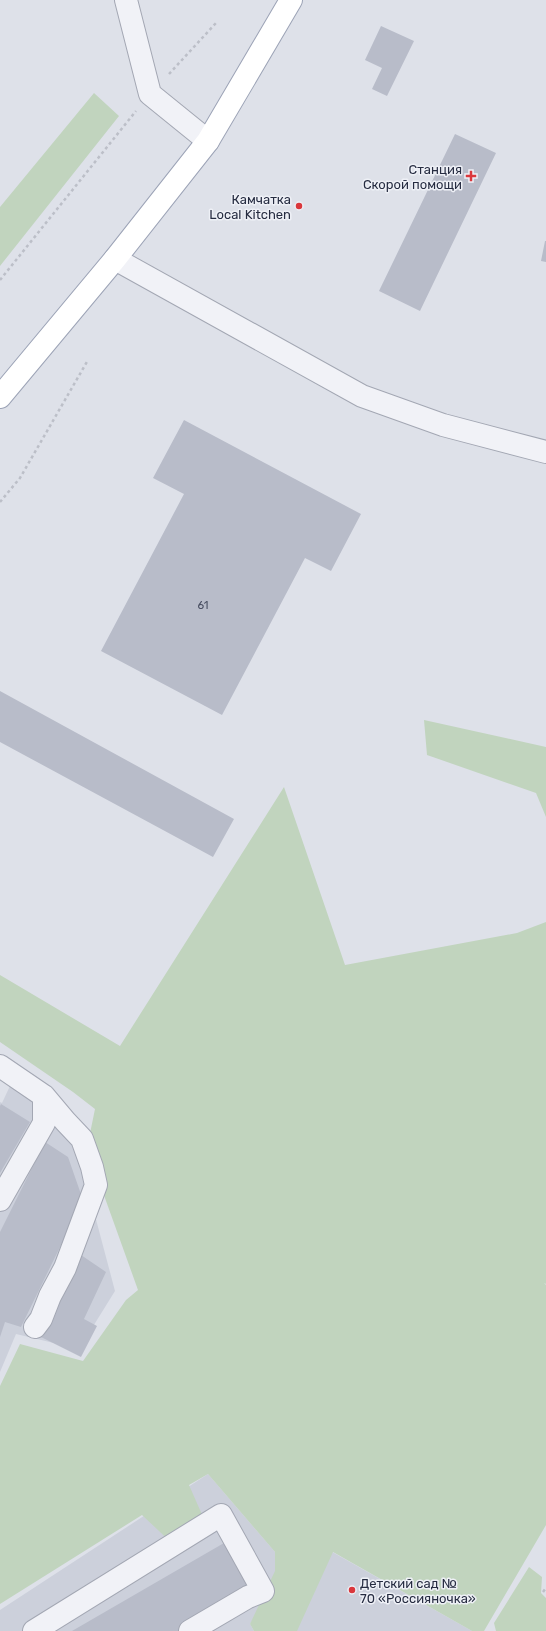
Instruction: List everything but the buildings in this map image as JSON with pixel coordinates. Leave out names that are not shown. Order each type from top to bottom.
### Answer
[{"type":"main road","points":[[0,398],[115,258],[208,141],[291,0]]},
{"type":"lane","points":[[126,0],[150,94],[208,141]]},
{"type":"lane","points":[[115,258],[362,396],[443,425],[546,452]]},
{"type":"lane","points":[[0,1066],[44,1096],[82,1139],[92,1167],[96,1185],[65,1268],[50,1296],[41,1319],[35,1327]]},
{"type":"lane","points":[[0,1200],[44,1123],[44,1096]]},
{"type":"lane","points":[[34,1631],[221,1515],[263,1591],[248,1597],[190,1631]]},
{"type":"path","points":[[0,280],[150,94],[216,23]]},
{"type":"path","points":[[0,502],[20,478],[88,360]]},
{"type":"path","points":[[543,1592],[546,1588]]},
{"type":"shaded area","points":[[17,1071],[76,1144],[115,1291],[79,1349],[16,1334],[0,1372],[0,1102],[2,1103]]},
{"type":"shaded area","points":[[208,1474],[275,1552],[278,1581],[250,1624],[254,1631],[0,1631],[0,1610]]},
{"type":"shaded area","name":"Детский сад № 70 «Россияночка»","points":[[327,1549],[472,1631],[281,1631]]},
{"type":"green space","points":[[94,93],[119,116],[0,266],[0,207]]},
{"type":"green space","points":[[424,720],[546,747],[546,817],[536,793],[427,755]]},
{"type":"green space","points":[[284,787],[345,965],[517,933],[546,922],[546,1284],[544,1283],[546,1285],[546,1525],[484,1631],[472,1631],[333,1552],[297,1631],[254,1631],[250,1624],[275,1571],[275,1552],[208,1474],[189,1485],[207,1526],[176,1547],[142,1515],[0,1604],[0,1386],[20,1344],[83,1361],[126,1300],[138,1290],[87,1148],[95,1109],[73,1092],[0,1042],[0,975],[120,1046]]},
{"type":"green space","points":[[529,1567],[542,1577],[541,1593],[546,1598],[546,1631],[496,1631],[494,1623]]},
{"type":"place","name":"Станция Скорой помощи","points":[[471,176]]},
{"type":"place","name":"Камчатка Local Kitchen","points":[[299,206]]},
{"type":"place","name":"Детский сад № 70 «Россияночка»","points":[[352,1590]]}]
